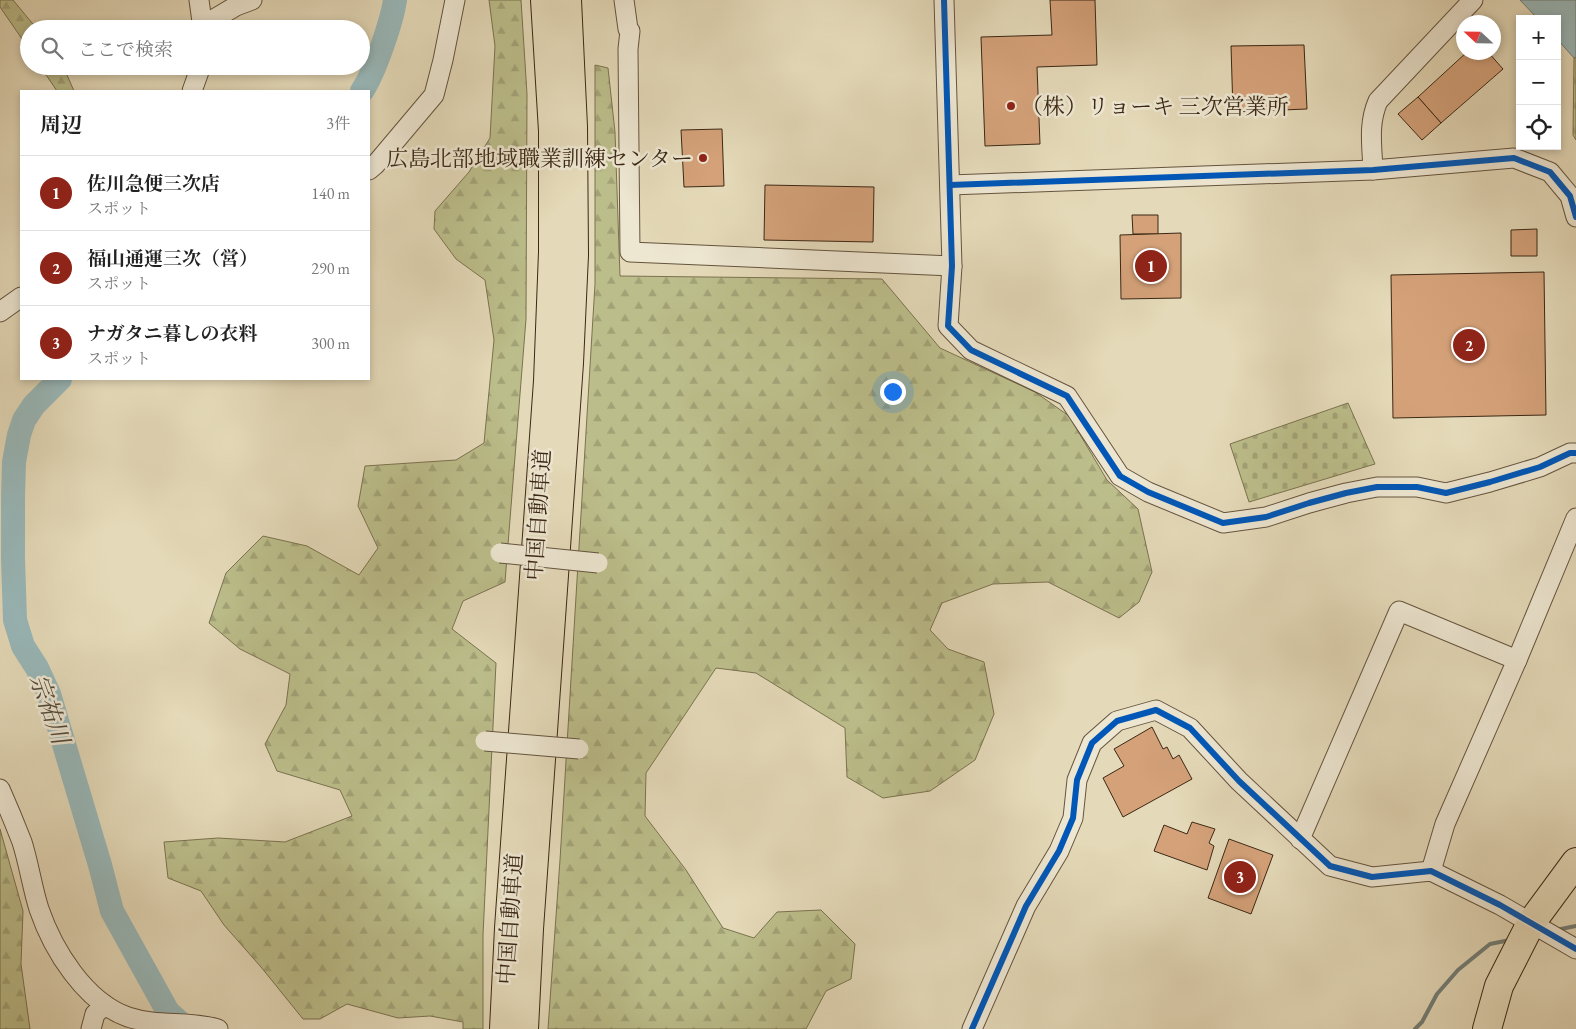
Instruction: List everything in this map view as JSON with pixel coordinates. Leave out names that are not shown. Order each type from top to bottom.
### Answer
[{"type":"highway","name":"中国自動車道","points":[[504,1029],[509,918],[548,381],[552,272],[553,132],[545,0]]},
{"type":"highway","name":"中国自動車道","points":[[524,1029],[529,919],[570,344],[574,255],[573,127],[567,0]]},
{"type":"highway","points":[[1487,1029],[1499,986],[1531,923],[1576,862]]},
{"type":"street","points":[[199,0],[203,20]]},
{"type":"street","points":[[215,20],[236,6],[252,0]]},
{"type":"street","points":[[370,169],[434,95],[455,0]]},
{"type":"street","points":[[624,0],[628,29],[630,31],[628,58],[630,252],[952,266]]},
{"type":"street","points":[[944,0],[952,266],[948,326],[971,350],[1067,396],[1120,476],[1148,492],[1223,523],[1266,517],[1346,492],[1377,486],[1417,487],[1446,493],[1540,467],[1570,453],[1576,453]]},
{"type":"street","points":[[1373,170],[1370,123],[1378,101],[1473,0]]},
{"type":"street","points":[[192,90],[198,75]]},
{"type":"street","points":[[950,185],[1373,170],[1514,158],[1550,172],[1570,196],[1576,217]]},
{"type":"street","points":[[0,312],[20,298]]},
{"type":"street","points":[[1431,871],[1445,824],[1517,660],[1576,518]]},
{"type":"street","points":[[500,553],[598,563]]},
{"type":"street","points":[[1300,839],[1399,611],[1517,660]]},
{"type":"street","points":[[972,1029],[1026,906],[1058,851],[1073,818],[1077,780],[1092,743],[1117,721],[1156,710],[1190,728],[1239,781],[1330,866],[1372,877],[1431,871],[1500,905],[1576,948]]},
{"type":"street","points":[[485,741],[579,749]]},
{"type":"street","points":[[0,789],[22,844],[39,909],[52,940],[67,965],[88,991],[105,1006],[127,1017],[146,1022],[168,1024],[191,1023],[218,1029]]},
{"type":"street","points":[[91,1029],[95,1014],[105,1006]]},
{"type":"green space","points":[[0,0],[13,0],[30,20],[20,20],[20,36],[0,7]]},
{"type":"green space","points":[[489,0],[521,0],[527,94],[526,319],[505,582],[463,601],[452,629],[496,663],[483,935],[483,1029],[463,1029],[463,1022],[430,1016],[398,1018],[347,1004],[320,1019],[303,1019],[224,925],[201,891],[168,878],[164,842],[218,838],[285,842],[352,816],[340,790],[277,771],[265,744],[286,705],[290,674],[240,649],[209,623],[226,573],[263,536],[307,546],[359,575],[378,548],[358,506],[365,466],[456,460],[484,443],[494,340],[485,280],[456,259],[434,229],[435,211],[469,172],[490,138],[495,46]]},
{"type":"green space","points":[[1576,57],[1576,140],[1573,135],[1574,58]]},
{"type":"green space","points":[[595,65],[608,68],[615,132],[620,276],[882,279],[940,348],[1035,392],[1069,416],[1107,480],[1138,509],[1152,572],[1139,602],[1119,618],[1048,582],[993,584],[942,603],[930,630],[948,649],[984,662],[994,714],[975,760],[930,791],[883,798],[847,777],[845,728],[756,673],[716,668],[646,773],[645,816],[686,870],[723,928],[754,938],[777,912],[821,910],[855,944],[851,979],[826,991],[806,1029],[548,1029],[595,284]]},
{"type":"green space","points":[[46,75],[67,75],[74,90],[56,90]]},
{"type":"green space","points":[[1348,403],[1375,464],[1249,502],[1230,444]]},
{"type":"green space","points":[[0,829],[23,911],[21,964],[30,1029],[0,1029]]},
{"type":"water","points":[[1520,0],[1576,0],[1576,57],[1574,58],[1561,43],[1561,15],[1534,15]]},
{"type":"building","name":"（株）リョーキ 三次営業所","points":[[1050,0],[1095,0],[1097,65],[1037,67],[1040,144],[985,146],[981,37],[1052,35]]},
{"type":"building","points":[[1304,45],[1307,109],[1233,112],[1231,46]]},
{"type":"building","points":[[1458,60],[1495,60],[1503,69],[1441,123],[1418,97]]},
{"type":"building","points":[[1418,97],[1441,123],[1422,140],[1398,114]]},
{"type":"building","name":"広島北部地域職業訓練センター","points":[[722,129],[724,186],[684,187],[681,130]]},
{"type":"building","points":[[765,185],[874,187],[873,242],[764,240]]},
{"type":"building","points":[[1132,215],[1158,215],[1158,234],[1133,234]]},
{"type":"building","points":[[1537,229],[1537,256],[1511,256],[1511,230]]},
{"type":"building","points":[[1181,233],[1181,298],[1121,299],[1120,235]]},
{"type":"building","points":[[1544,272],[1546,415],[1393,418],[1391,275]]},
{"type":"building","points":[[1152,727],[1163,749],[1167,747],[1173,759],[1179,755],[1192,779],[1123,817],[1103,778],[1124,766],[1114,749]]},
{"type":"building","points":[[1192,822],[1215,829],[1209,843],[1214,846],[1207,870],[1154,851],[1164,825],[1187,834]]},
{"type":"building","points":[[1229,839],[1273,855],[1251,914],[1208,898]]},
{"type":"waterway","name":"宗祐川","points":[[363,90],[372,73],[382,47],[395,0]]},
{"type":"waterway","name":"宗祐川","points":[[59,380],[34,405],[24,420],[14,462],[13,559],[15,620],[23,646],[37,668],[49,694],[112,911],[168,1012],[187,1029]]},
{"type":"waterway","name":"宗祐川","points":[[1556,930],[1576,926]]},
{"type":"waterway","points":[[1415,1029],[1422,1022],[1437,994],[1458,970],[1490,944],[1510,940]]},
{"type":"cycle path","points":[[944,0],[952,266],[948,326],[971,350],[1067,396],[1120,476],[1148,492],[1223,523],[1266,517],[1309,503],[1377,487],[1417,487],[1446,493],[1540,467],[1570,453],[1576,453]]},
{"type":"cycle path","points":[[950,185],[1373,170],[1514,158],[1550,172],[1570,196],[1576,217]]},
{"type":"cycle path","points":[[972,1029],[1026,906],[1059,851],[1073,818],[1077,780],[1092,743],[1117,721],[1156,710],[1190,728],[1239,781],[1330,866],[1372,877],[1431,871],[1500,905],[1576,949]]},
{"type":"place","name":"（株）リョーキ 三次営業所","points":[[1011,106]]},
{"type":"place","name":"広島北部地域職業訓練センター","points":[[703,158]]},
{"type":"place","name":"佐川急便三次店","points":[[1151,266]]},
{"type":"place","name":"福山通運三次（営）","points":[[1469,345]]},
{"type":"place","name":"ナガタニ暮しの衣料","points":[[1240,877]]}]
